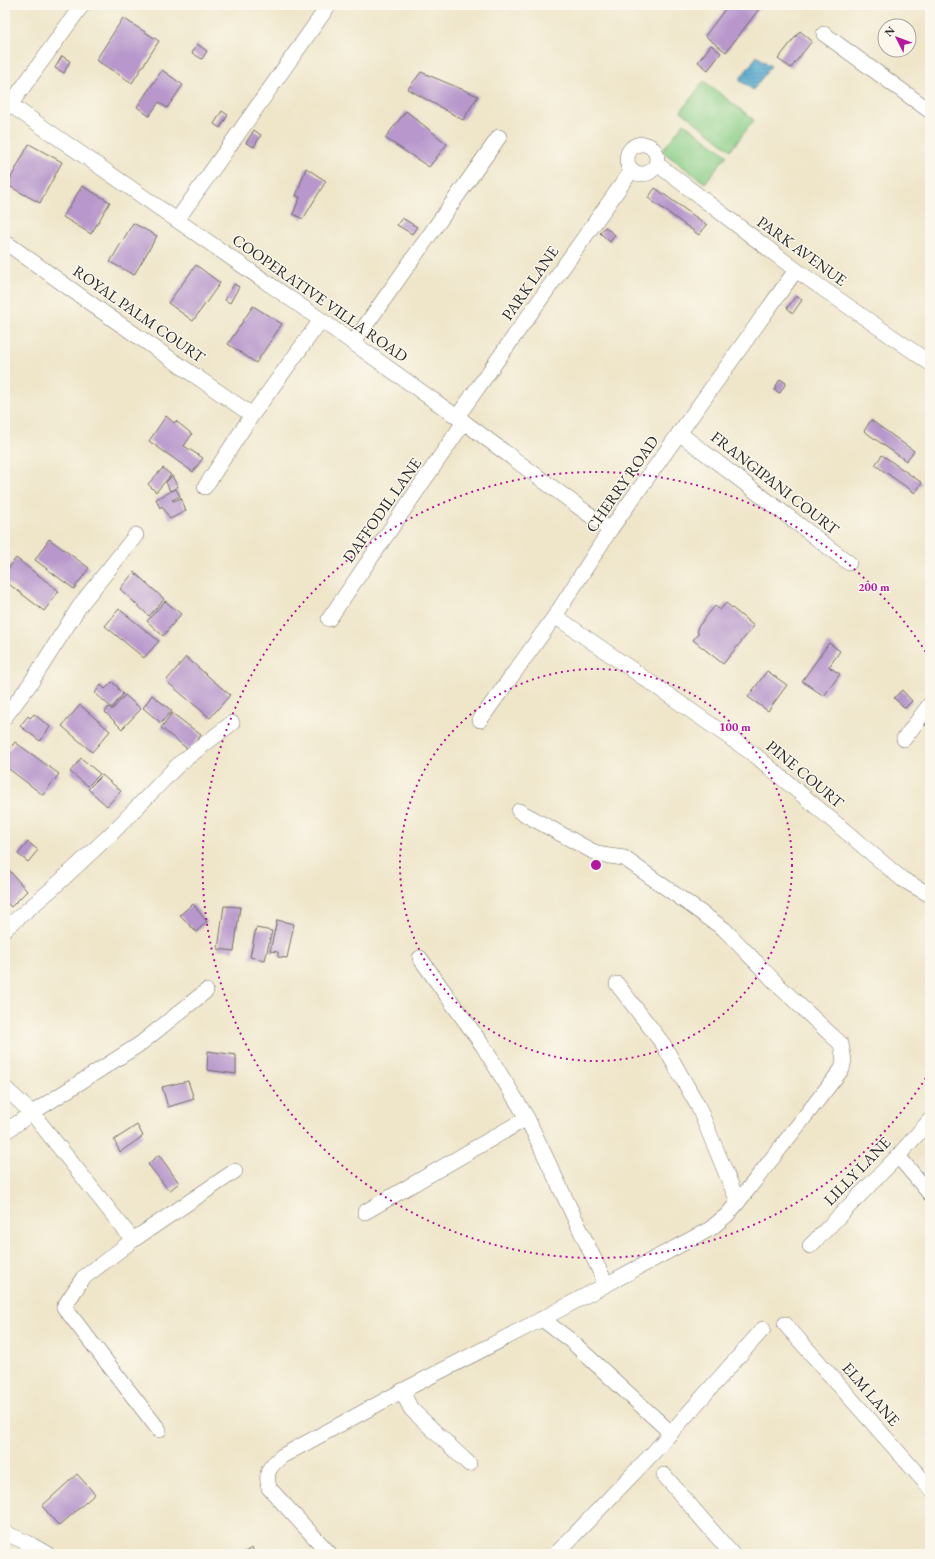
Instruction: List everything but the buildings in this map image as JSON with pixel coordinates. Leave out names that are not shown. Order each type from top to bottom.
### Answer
[{"type":"street","points":[[8,103],[82,5]]},
{"type":"street","points":[[177,220],[329,5]]},
{"type":"street","points":[[824,34],[930,111]]},
{"type":"street","name":"COOPERATIVE VILLA ROAD","points":[[8,103],[353,342],[461,419],[610,530]]},
{"type":"street","points":[[353,342],[499,137]]},
{"type":"street","points":[[636,145],[650,145],[655,150],[657,164],[650,171],[641,174],[632,170],[628,164],[630,150],[636,145]]},
{"type":"street","name":"PARK AVENUE","points":[[657,164],[796,270],[930,363]]},
{"type":"street","name":"PARK LANE","points":[[461,419],[632,170]]},
{"type":"street","name":"ROYAL PALM COURT","points":[[5,242],[107,315],[252,415]]},
{"type":"street","name":"CHERRY ROAD","points":[[480,720],[555,616],[610,530],[796,270]]},
{"type":"street","points":[[205,487],[252,415],[321,320]]},
{"type":"street","name":"DAFFODIL LANE","points":[[329,619],[461,419]]},
{"type":"street","name":"FRANGIPANI COURT","points":[[679,432],[849,563]]},
{"type":"street","points":[[5,717],[30,684],[81,604],[136,535]]},
{"type":"street","name":"PINE COURT","points":[[555,616],[756,756],[897,875],[914,887],[930,895]]},
{"type":"street","points":[[904,739],[930,704]]},
{"type":"street","points":[[5,930],[54,888],[111,834],[179,764],[232,723]]},
{"type":"street","points":[[330,1554],[269,1488],[266,1476],[273,1464],[282,1456],[402,1391],[542,1319],[710,1229],[727,1215],[738,1202],[842,1069],[844,1060],[841,1044],[781,988],[718,924],[624,858],[602,855],[592,851],[519,811]]},
{"type":"street","points":[[420,958],[483,1046],[527,1118],[606,1284]]},
{"type":"street","points":[[617,984],[663,1044],[694,1099],[738,1202]]},
{"type":"street","points":[[5,1132],[140,1044],[206,991]]},
{"type":"street","points":[[5,1088],[32,1113],[133,1240]]},
{"type":"street","points":[[365,1212],[527,1118]]},
{"type":"street","name":"LILLY LANE","points":[[810,1246],[898,1156],[930,1120]]},
{"type":"street","points":[[898,1156],[930,1194]]},
{"type":"street","points":[[159,1430],[64,1307],[83,1278],[133,1240],[235,1171]]},
{"type":"street","points":[[542,1319],[570,1340],[671,1433]]},
{"type":"street","name":"ELM LANE","points":[[785,1324],[930,1488]]},
{"type":"street","points":[[556,1554],[652,1454],[763,1329]]},
{"type":"street","points":[[402,1391],[411,1409],[469,1464]]},
{"type":"street","points":[[664,1475],[732,1554]]},
{"type":"street","points":[[5,1534],[28,1543],[47,1554]]},
{"type":"green space","points":[[704,81],[754,120],[731,150],[681,111]]},
{"type":"green space","points":[[684,123],[727,155],[705,183],[662,151]]},
{"type":"water","points":[[757,56],[771,66],[753,90],[739,80]]}]
